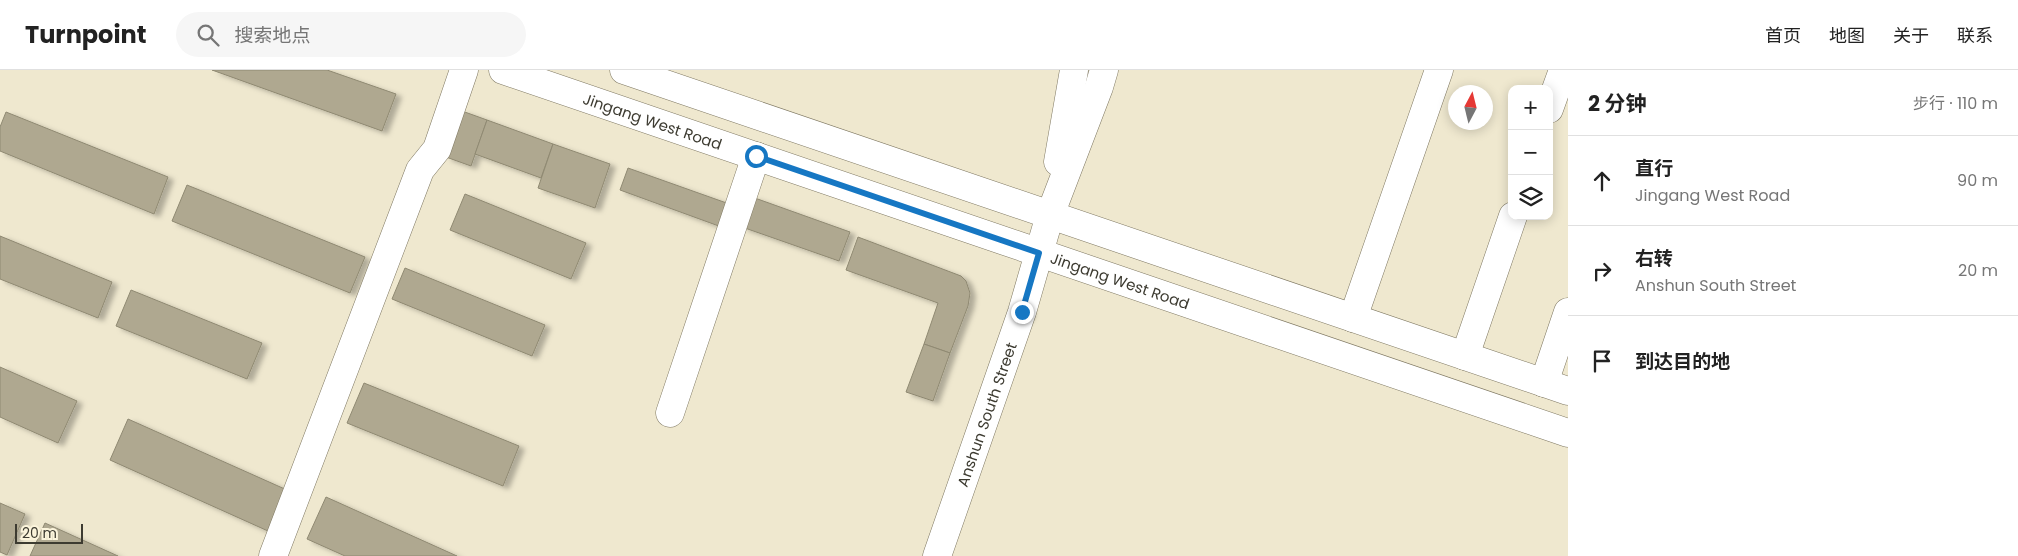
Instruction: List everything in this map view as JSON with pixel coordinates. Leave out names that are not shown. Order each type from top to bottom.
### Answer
[{"type":"street","points":[[273,556],[420,170],[436,149],[464,70]]},
{"type":"street","name":"Jingang West Road","points":[[503,70],[1568,433]]},
{"type":"street","points":[[624,70],[1556,387],[1568,312]]},
{"type":"street","points":[[1050,215],[1074,70]]},
{"type":"street","points":[[1050,215],[1100,87],[1104,70]]},
{"type":"street","points":[[1352,318],[1439,70]]},
{"type":"street","points":[[1553,98],[1563,70]]},
{"type":"street","points":[[670,413],[756,156]]},
{"type":"street","name":"Anshun South Street","points":[[938,556],[1022,312],[1050,215]]},
{"type":"street","points":[[1465,356],[1512,220]]},
{"type":"building","points":[[212,70],[327,70],[396,94],[382,131]]},
{"type":"building","points":[[462,111],[487,120],[471,166],[446,157]]},
{"type":"building","points":[[6,112],[168,177],[154,214],[0,151],[0,127]]},
{"type":"building","points":[[487,120],[553,144],[541,178],[475,154]]},
{"type":"building","points":[[553,144],[610,164],[595,208],[538,188]]},
{"type":"building","points":[[628,168],[735,206],[727,229],[620,190]]},
{"type":"building","points":[[187,185],[365,257],[350,293],[172,221]]},
{"type":"building","points":[[465,194],[586,243],[571,279],[450,230]]},
{"type":"building","points":[[752,197],[850,232],[839,261],[742,227]]},
{"type":"building","points":[[0,236],[112,282],[98,318],[0,279]]},
{"type":"building","points":[[858,237],[961,276],[966,281],[970,293],[968,306],[950,353],[924,344],[938,303],[846,270]]},
{"type":"building","points":[[405,268],[545,325],[532,356],[392,299]]},
{"type":"building","points":[[131,290],[262,343],[247,379],[116,326]]},
{"type":"building","points":[[924,344],[950,353],[933,401],[906,392]]},
{"type":"building","points":[[0,367],[77,401],[58,443],[0,417]]},
{"type":"building","points":[[364,383],[519,446],[503,486],[347,423]]},
{"type":"building","points":[[128,419],[287,490],[268,531],[110,460]]},
{"type":"building","points":[[326,497],[457,556],[345,556],[307,539]]},
{"type":"building","points":[[0,503],[25,514],[7,555],[0,552]]},
{"type":"building","points":[[45,523],[118,556],[30,556]]},
{"type":"route","points":[[756,156],[1039,253],[1022,312]]}]
